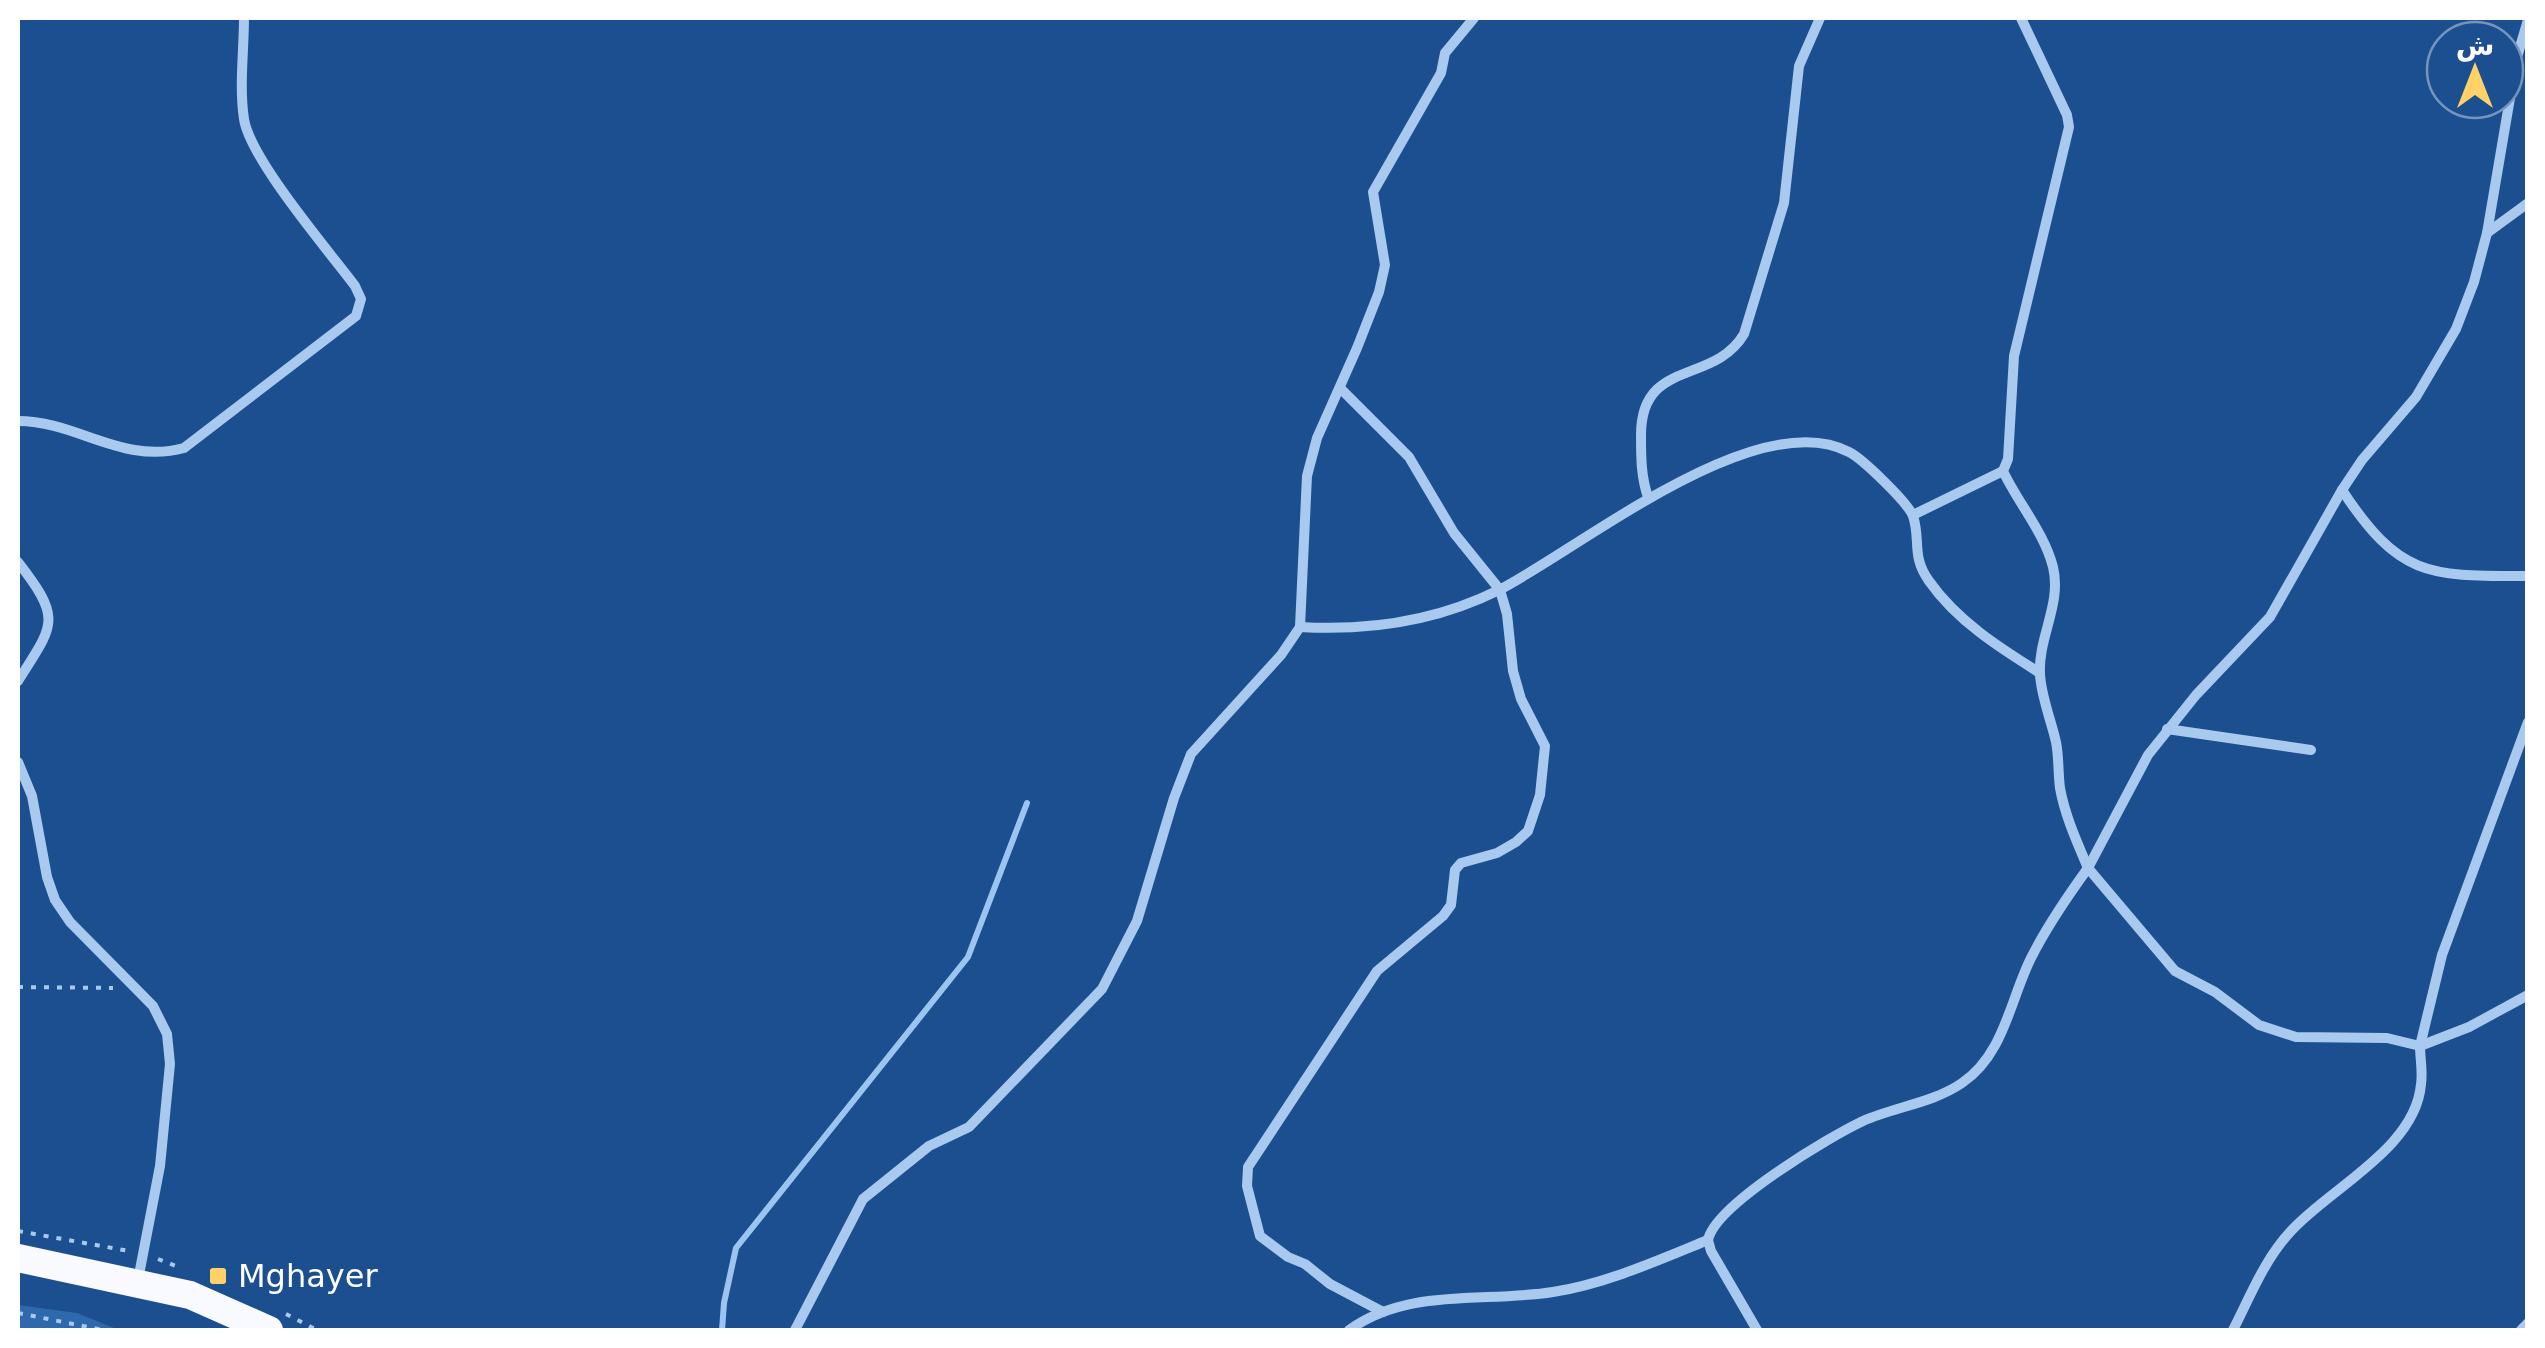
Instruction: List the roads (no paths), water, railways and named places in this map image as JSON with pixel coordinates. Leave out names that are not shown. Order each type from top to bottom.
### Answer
[{"type":"highway","points":[[18,1258],[190,1295],[268,1330]]},
{"type":"street","points":[[18,420],[54,426],[135,452],[154,454],[184,448],[356,316],[361,299],[355,286],[263,162],[249,137],[243,100],[244,18]]},
{"type":"street","points":[[796,1330],[862,1199],[929,1146],[970,1127],[1102,989],[1138,921],[1191,754],[1281,654],[1300,627],[1307,476],[1317,438],[1379,292],[1385,265],[1373,192],[1441,73],[1445,53],[1474,18]]},
{"type":"street","points":[[1648,497],[1642,470],[1641,420],[1646,399],[1657,389],[1736,348],[1744,334],[1784,203],[1799,66],[1820,18]]},
{"type":"street","points":[[1913,515],[2003,471],[2008,458],[2014,356],[2068,126],[2067,114],[2020,18]]},
{"type":"street","points":[[1708,1240],[1713,1227],[1732,1208],[1828,1138],[1864,1120],[1940,1094],[1975,1073],[1998,1040],[2029,962],[2088,868],[2126,792],[2168,728],[2270,617],[2342,490],[2416,396],[2456,330],[2487,233],[2517,56],[2528,20]]},
{"type":"street","points":[[2487,233],[2528,203]]},
{"type":"street","points":[[1340,388],[1408,457],[1454,533],[1500,590],[1521,699],[1545,746],[1535,818],[1516,842],[1497,853],[1461,863],[1455,870],[1450,904],[1443,916],[1377,971],[1248,1168],[1247,1186],[1260,1236],[1330,1284],[1383,1312]]},
{"type":"street","points":[[1300,627],[1346,630],[1410,621],[1500,590],[1648,497],[1720,462],[1801,442],[1848,451],[1877,475],[1913,515],[1917,559],[1928,581],[1960,616],[2040,673]]},
{"type":"street","points":[[2003,471],[2053,566],[2053,609],[2040,673],[2070,828],[2088,868],[2176,971],[2214,992],[2259,1025],[2296,1037],[2387,1038],[2420,1046],[2469,1027],[2528,995]]},
{"type":"street","points":[[2342,490],[2382,543],[2415,566],[2446,575],[2528,576]]},
{"type":"street","points":[[18,562],[40,590],[50,622],[48,636],[18,681]]},
{"type":"street","points":[[2234,1330],[2256,1280],[2281,1242],[2307,1214],[2368,1165],[2403,1130],[2422,1088],[2420,1046],[2442,956],[2528,722]]},
{"type":"street","points":[[2168,728],[2311,750]]},
{"type":"street","points":[[18,762],[32,796],[55,900],[70,922],[153,1006],[167,1034],[170,1064],[160,1166],[138,1282]]},
{"type":"street","points":[[1349,1330],[1383,1312],[1443,1300],[1553,1292],[1708,1240]]},
{"type":"street","points":[[1708,1240],[1758,1330]]},
{"type":"street","points":[[2521,1330],[2528,1323]]},
{"type":"waterway","points":[[722,1330],[736,1248],[968,957],[1027,803]]},
{"type":"place","name":"Mghayer","points":[[218,1276]]}]
